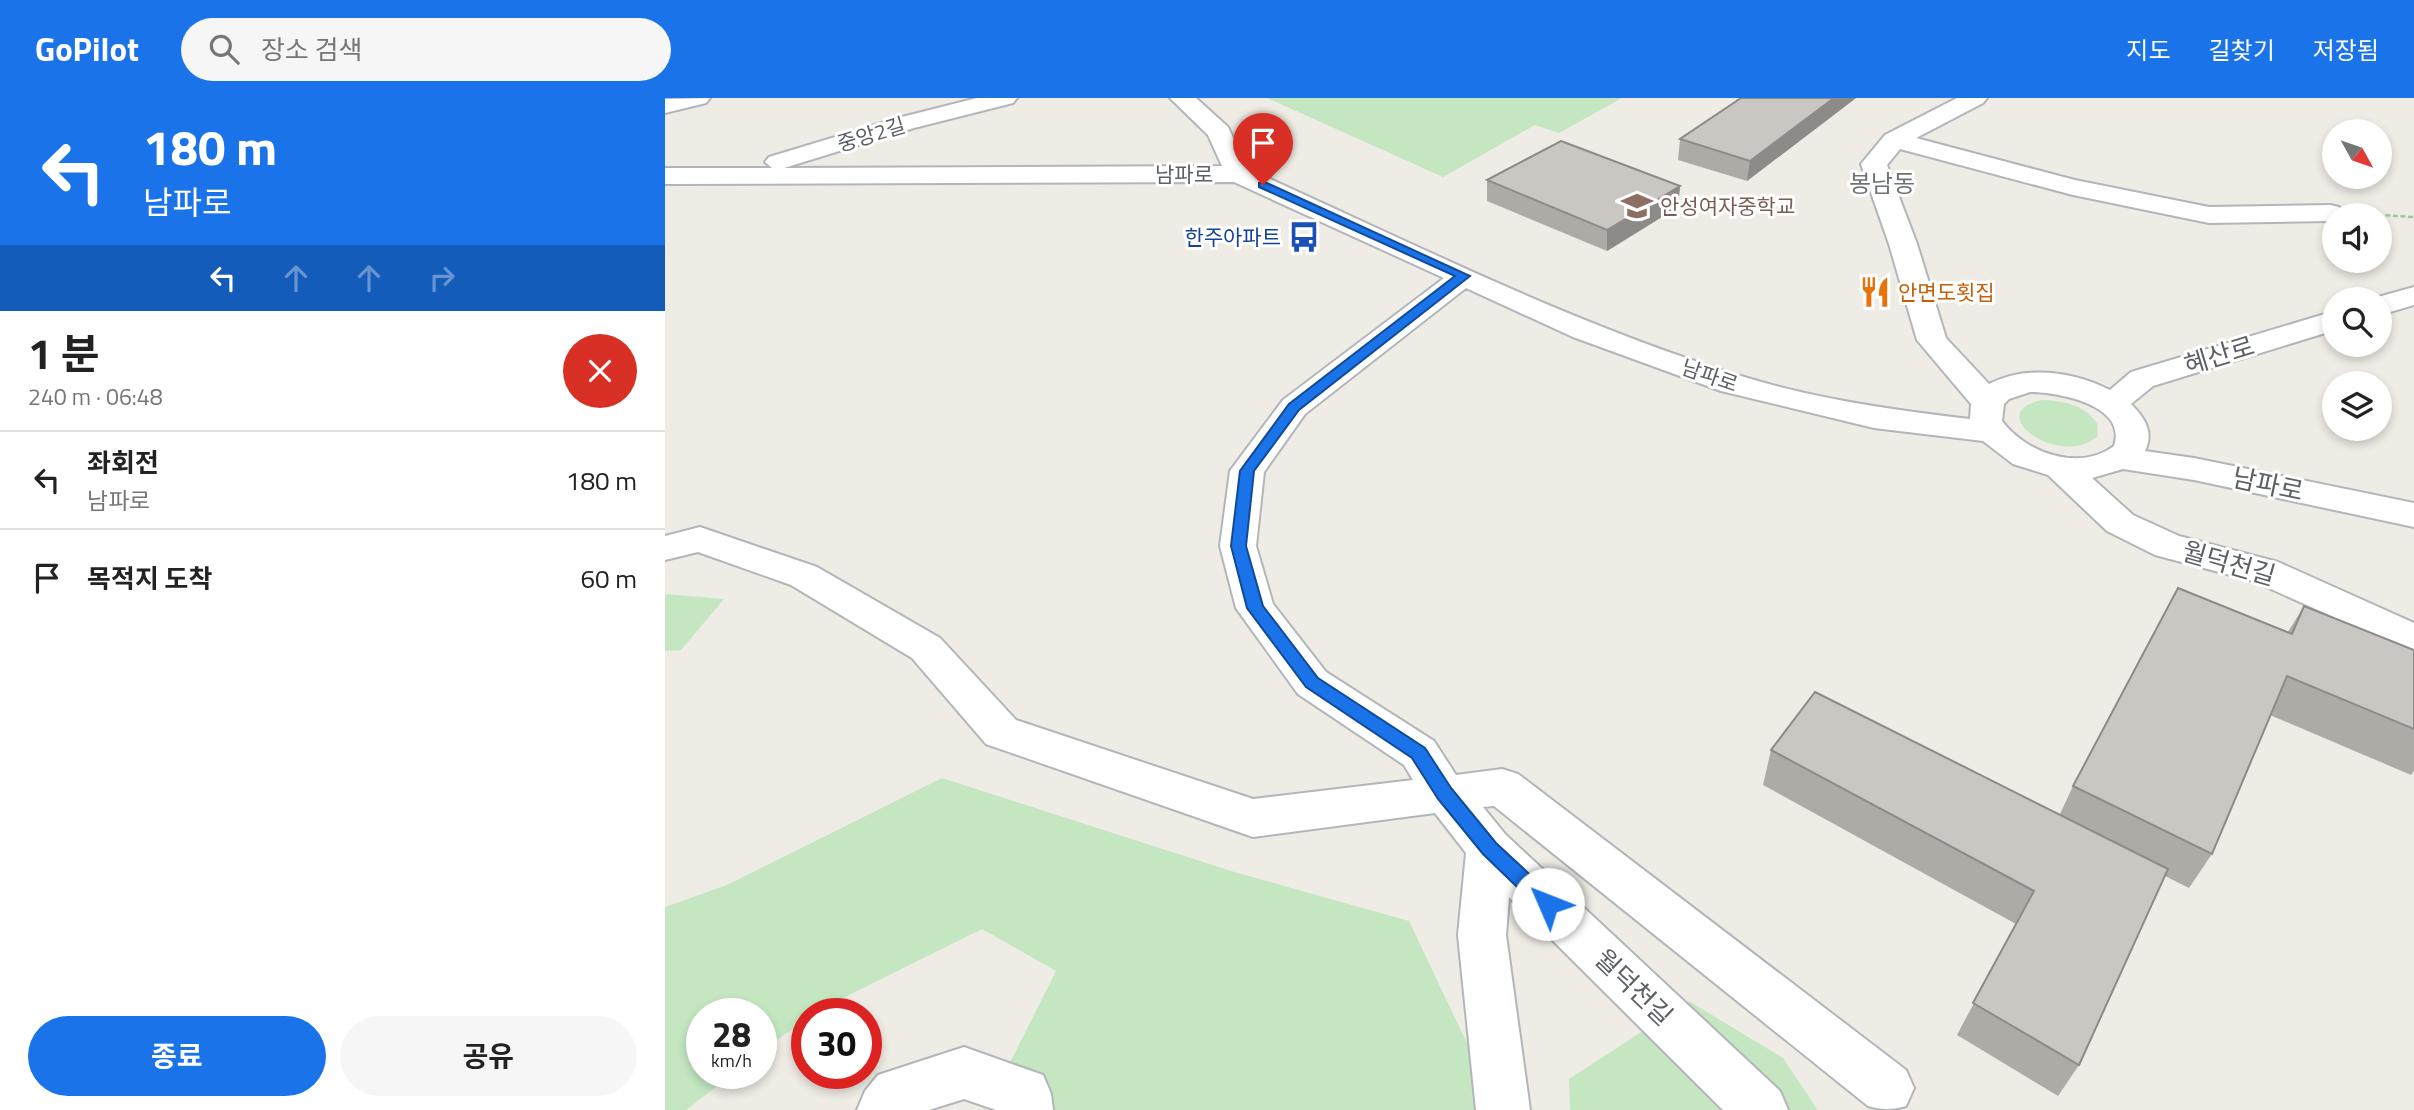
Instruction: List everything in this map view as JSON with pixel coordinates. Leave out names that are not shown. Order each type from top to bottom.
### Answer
[{"type":"street","points":[[665,106],[698,98]]},
{"type":"street","name":"중앙2길","points":[[738,174],[906,123],[1005,98]]},
{"type":"street","points":[[1182,98],[1219,132],[1238,174]]},
{"type":"street","points":[[1975,98],[1893,140],[1874,164],[1903,244],[1932,340],[1989,417],[2019,453],[2058,467],[2082,469],[2104,466],[2120,458],[2130,450],[2133,438],[2132,427],[2112,404],[2094,393],[2051,382],[2010,385],[1996,392],[1989,417]]},
{"type":"street","points":[[1893,140],[2073,187],[2209,215],[2230,212],[2322,214]]},
{"type":"street","name":"남파로","points":[[665,176],[1238,174],[1584,331],[1732,384],[1874,418],[1989,417]]},
{"type":"street","name":"월덕천길","points":[[1464,276],[1294,407],[1247,471],[1238,546],[1255,608],[1312,683],[1419,753],[1445,794],[1489,848],[1761,1110]]},
{"type":"street","points":[[2392,302],[2414,296]]},
{"type":"street","name":"혜산로","points":[[2112,404],[2142,379],[2322,324]]},
{"type":"street","name":"남파로","points":[[2120,458],[2194,469],[2414,515]]},
{"type":"street","name":"월덕천길","points":[[2058,467],[2120,523],[2168,546],[2266,570],[2414,639]]},
{"type":"street","points":[[665,548],[700,539],[804,576],[926,648],[1001,732],[1253,818],[1502,787],[1887,1088]]},
{"type":"street","points":[[1489,848],[1482,935],[1503,1110]]},
{"type":"street","points":[[884,1110],[897,1094],[964,1073],[1024,1094],[1026,1110]]},
{"type":"path","points":[[2392,216],[2414,217]]},
{"type":"green space","points":[[1267,98],[1622,98],[1559,133],[1535,125],[1443,177]]},
{"type":"green space","points":[[2043,400],[2066,403],[2087,413],[2098,425],[2097,437],[2081,445],[2063,446],[2032,435],[2022,425],[2019,415],[2026,406]]},
{"type":"green space","points":[[665,594],[724,599],[681,650],[665,651]]},
{"type":"green space","points":[[942,778],[1231,871],[1409,921],[1484,1079],[1478,1110],[986,1110],[1056,971],[982,929],[843,998],[791,998],[791,1030],[777,1040],[777,998],[686,998],[686,1089],[713,1089],[686,1110],[665,1110],[665,907],[727,885]]},
{"type":"green space","points":[[1689,1001],[1783,1058],[1818,1110],[1570,1110],[1569,1079]]},
{"type":"building","points":[[1741,98],[1834,98],[1750,161],[1680,139]]},
{"type":"building","points":[[1561,141],[1680,186],[1607,230],[1487,180]]},
{"type":"building","points":[[2178,588],[2292,634],[2304,606],[2414,650],[2414,729],[2287,676],[2212,854],[2073,786]]},
{"type":"building","points":[[1815,692],[2168,869],[2079,1065],[1973,1003],[2034,891],[1771,750]]},
{"type":"place","name":"안성여자중학교","points":[[1637,206]]},
{"type":"place","name":"한주아파트","points":[[1304,237]]},
{"type":"place","name":"안면도횟집","points":[[1875,292]]},
{"type":"district","name":"봉남동","points":[[1882,183]]},
{"type":"route","points":[[1263,185],[1464,276],[1294,407],[1247,471],[1238,546],[1255,608],[1312,683],[1419,753],[1445,794],[1489,848],[1548,904]]}]
